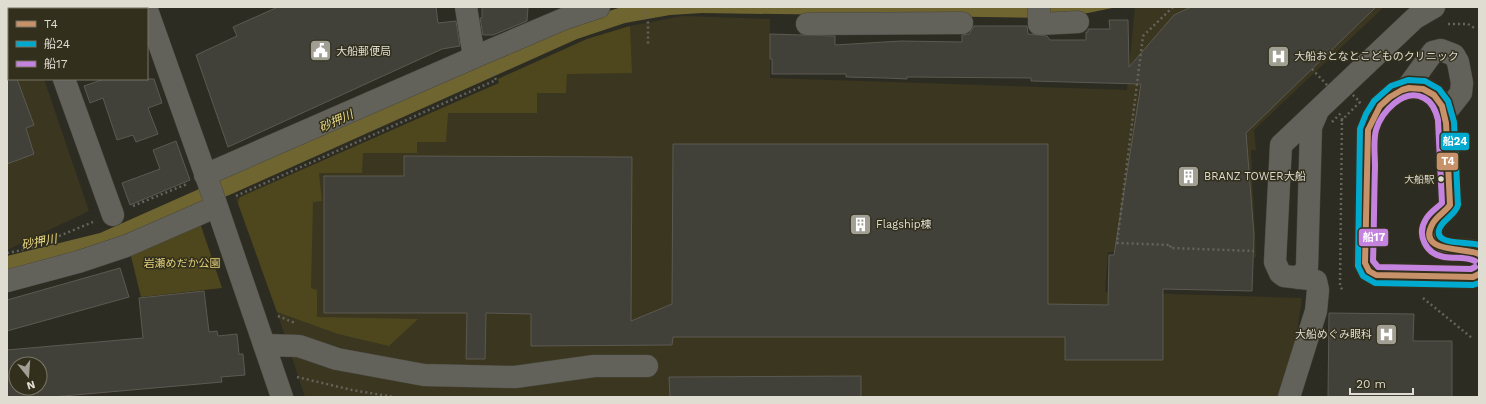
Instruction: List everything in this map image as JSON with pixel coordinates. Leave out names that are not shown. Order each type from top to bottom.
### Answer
[{"type":"street","points":[[466,7],[474,57]]},
{"type":"street","points":[[205,174],[566,18],[599,7]]},
{"type":"street","points":[[1298,278],[1305,271],[1306,267],[1311,127],[1324,117],[1416,18],[1434,7]]},
{"type":"street","points":[[148,15],[217,205],[282,397]]},
{"type":"street","points":[[1039,16],[1078,22]]},
{"type":"street","points":[[808,24],[912,20],[962,23]]},
{"type":"street","points":[[1406,88],[1433,52],[1441,50],[1454,55],[1458,62],[1461,76],[1461,93],[1445,113]]},
{"type":"street","points":[[64,80],[112,215]]},
{"type":"street","points":[[1418,285],[1438,260],[1437,247],[1431,237],[1430,229],[1434,222],[1450,205],[1445,113],[1437,97],[1428,90],[1419,87],[1406,88],[1395,92],[1380,105],[1372,116],[1368,130],[1365,263],[1369,271],[1376,275],[1418,285],[1473,277],[1479,274]]},
{"type":"street","points":[[1288,397],[1316,311],[1318,290],[1316,281],[1284,276],[1280,273],[1275,262],[1281,145],[1324,117]]},
{"type":"street","points":[[7,281],[78,262],[126,246],[217,205]]},
{"type":"street","points":[[1437,247],[1443,249],[1474,250],[1479,254]]},
{"type":"street","points":[[264,345],[299,346],[337,359],[424,375],[515,377],[594,366],[647,366]]},
{"type":"path","points":[[644,7],[648,23],[648,46]]},
{"type":"path","points":[[1173,7],[1143,36],[1116,243],[1171,245],[1170,248],[1258,251]]},
{"type":"path","points":[[1312,69],[1328,86],[1351,93],[1360,102],[1340,122]]},
{"type":"path","points":[[217,205],[496,80],[496,78]]},
{"type":"path","points":[[1324,117],[1341,113]]},
{"type":"path","points":[[1418,285],[1472,338]]},
{"type":"path","points":[[291,375],[352,390],[394,397]]},
{"type":"shaded area","points":[[7,7],[19,7],[8,8],[8,80],[44,80],[89,211],[7,250]]},
{"type":"shaded area","name":"砂押川","points":[[621,7],[1117,7],[1054,18],[702,13],[670,15],[625,23],[577,39],[234,193],[120,241],[7,274],[7,256],[100,233],[571,24]]},
{"type":"shaded area","points":[[1135,7],[1384,7],[1254,130],[1256,150],[1251,150],[1256,257],[1108,252],[1105,292],[1302,298],[1296,338],[1278,397],[305,397],[277,312],[236,199],[499,83],[498,79],[587,39],[630,26],[682,16],[770,19],[770,78],[1127,90]]},
{"type":"green space","points":[[630,26],[632,73],[567,74],[566,93],[537,93],[537,113],[448,113],[446,142],[417,142],[417,153],[363,153],[362,173],[319,173],[322,201],[313,202],[311,288],[317,290],[317,317],[418,319],[389,346],[338,334],[277,312],[238,203],[240,197],[499,83],[498,79],[587,39]]},
{"type":"green space","name":"岩瀬めだか公園","points":[[200,223],[222,288],[141,297],[130,252]]},
{"type":"building","points":[[278,7],[436,7],[438,23],[456,21],[460,46],[442,49],[228,147],[196,55],[237,36],[233,27]]},
{"type":"building","points":[[482,7],[528,7],[527,21],[493,35],[483,35],[480,18],[482,18]]},
{"type":"building","points":[[1191,7],[1376,7],[1246,133],[1254,235],[1252,291],[1163,289],[1163,360],[1065,360],[1065,337],[673,337],[672,345],[531,346],[531,314],[486,313],[485,359],[466,359],[467,313],[324,313],[324,176],[404,176],[404,156],[632,157],[631,321],[672,304],[673,144],[1048,144],[1048,304],[1108,305],[1109,255],[1114,255],[1141,84],[1031,81],[1031,78],[907,77],[907,79],[846,77],[846,74],[772,74],[772,59],[770,59],[770,34],[835,36],[835,45],[901,41],[962,42],[962,35],[969,34],[974,26],[1027,26],[1028,34],[1047,36],[1050,40],[1086,40],[1086,32],[1088,32],[1088,29],[1110,29],[1109,20],[1128,20],[1129,67],[1174,15]]},
{"type":"building","points":[[7,57],[8,80],[17,80],[34,125],[26,128],[34,154],[7,164]]},
{"type":"building","points":[[154,79],[162,103],[148,108],[158,134],[136,142],[133,135],[117,140],[103,98],[90,103],[84,86],[101,80]]},
{"type":"building","points":[[176,141],[190,180],[130,205],[122,183],[160,169],[153,150]]},
{"type":"building","points":[[120,268],[129,297],[7,331],[7,300]]},
{"type":"building","points":[[204,291],[209,332],[217,331],[218,336],[237,334],[239,354],[243,354],[245,375],[221,377],[222,382],[52,397],[7,397],[7,350],[143,338],[139,298]]},
{"type":"building","points":[[1329,313],[1414,314],[1413,341],[1452,341],[1452,397],[1328,397]]},
{"type":"building","points":[[861,376],[861,397],[670,397],[669,377]]},
{"type":"transit line","name":"船24","points":[[1479,245],[1447,241],[1442,239],[1439,235],[1439,230],[1442,223],[1454,212],[1458,205],[1454,122],[1448,101],[1439,89],[1425,81],[1408,80],[1391,86],[1374,101],[1366,114],[1360,129],[1358,266],[1363,276],[1375,283],[1473,285],[1479,283]]},
{"type":"transit line","name":"T4","points":[[1479,254],[1444,248],[1436,245],[1431,240],[1429,233],[1433,223],[1450,205],[1446,123],[1442,106],[1434,95],[1423,89],[1409,88],[1402,90],[1390,97],[1380,106],[1368,130],[1365,263],[1369,271],[1376,275],[1473,277],[1479,274]]},
{"type":"transit line","name":"船17","points":[[1475,261],[1448,258],[1438,255],[1432,252],[1424,243],[1422,231],[1423,225],[1429,214],[1442,203],[1438,120],[1433,107],[1424,98],[1408,96],[1401,99],[1383,116],[1375,134],[1373,261],[1378,267],[1471,269],[1475,267]]},
{"type":"place","name":"大船郵便局","points":[[321,51]]},
{"type":"place","name":"大船おとなとこどものクリニック","points":[[1279,56]]},
{"type":"place","name":"BRANZ TOWER大船","points":[[1188,176]]},
{"type":"place","name":"大船駅","points":[[1441,179]]},
{"type":"place","name":"Flagship棟","points":[[860,224]]},
{"type":"place","name":"大船めぐみ眼科","points":[[1387,334]]}]
